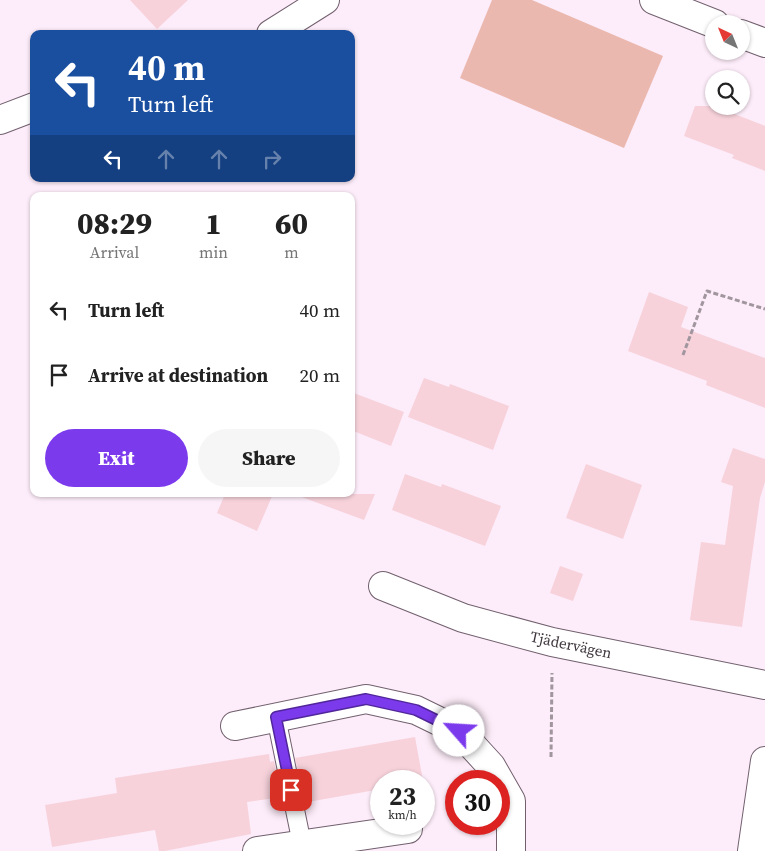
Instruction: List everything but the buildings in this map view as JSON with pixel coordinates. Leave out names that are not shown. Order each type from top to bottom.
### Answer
[{"type":"street","points":[[277,30],[325,0]]},
{"type":"street","points":[[654,0],[705,20]]},
{"type":"street","points":[[750,38],[765,44]]},
{"type":"street","points":[[0,120],[30,109]]},
{"type":"street","name":"Tjädervägen","points":[[383,586],[463,618],[552,642],[765,685]]},
{"type":"street","points":[[235,726],[366,699],[416,710],[459,731],[491,766],[512,800],[511,851]]},
{"type":"street","points":[[752,851],[765,761]]},
{"type":"street","points":[[257,851],[370,834]]},
{"type":"lane","points":[[276,717],[302,844]]},
{"type":"path","points":[[683,355],[707,291],[765,309]]},
{"type":"path","points":[[551,758],[552,642]]},
{"type":"shaded area","points":[[492,0],[532,0],[663,56],[624,148],[460,78]]},
{"type":"route","points":[[291,790],[276,717],[366,699],[416,710],[459,731]]}]
